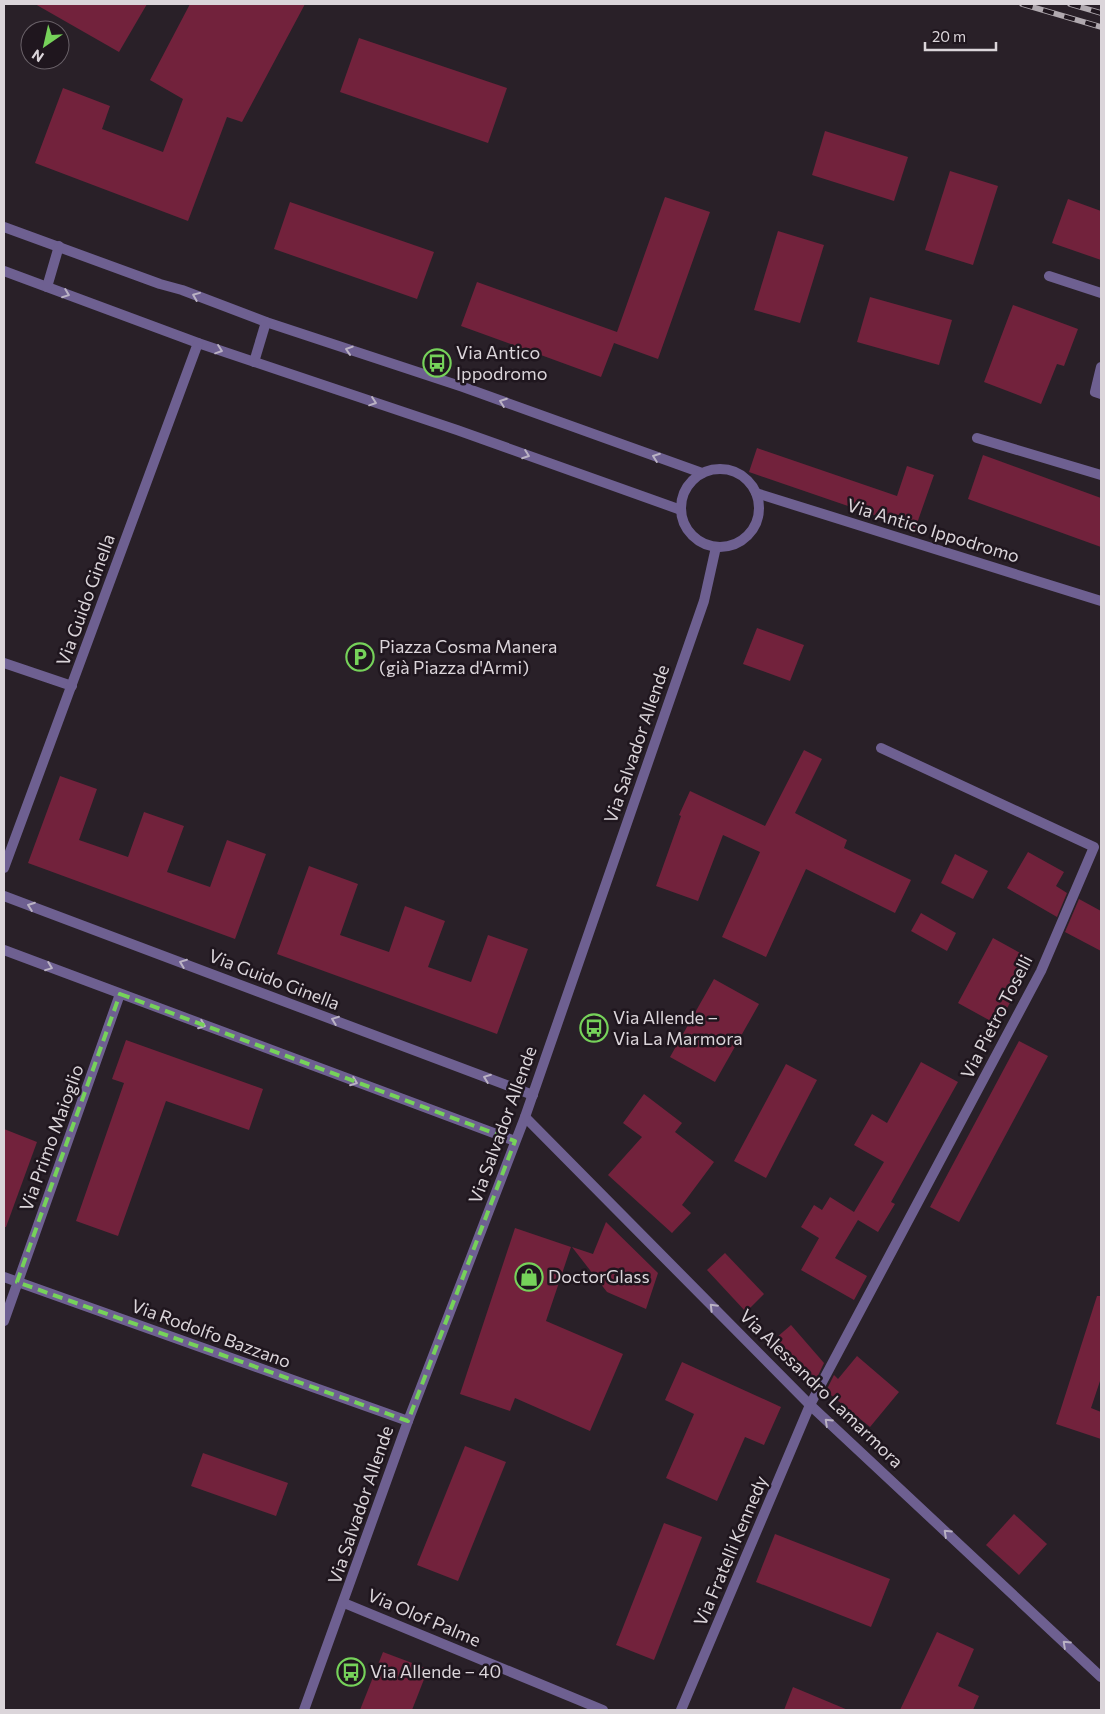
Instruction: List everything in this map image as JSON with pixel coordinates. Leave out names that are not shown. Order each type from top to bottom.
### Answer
[{"type":"street","points":[[4,227],[266,322],[463,388],[702,473]]},
{"type":"street","points":[[47,287],[58,246]]},
{"type":"street","points":[[4,272],[198,343],[457,430],[680,510]]},
{"type":"street","points":[[1049,276],[1101,293]]},
{"type":"street","points":[[254,362],[266,322]]},
{"type":"street","name":"Via Guido Ginella","points":[[4,868],[198,343]]},
{"type":"street","points":[[1101,367],[1094,392],[1101,394]]},
{"type":"street","points":[[976,438],[1101,475]]},
{"type":"street","points":[[714,469],[727,470],[739,474],[749,482],[756,493],[758,515],[754,526],[738,542],[728,546],[716,547],[696,539],[688,531],[683,521],[680,510],[681,499],[693,479],[702,473],[714,469]]},
{"type":"street","name":"Via Antico Ippodromo","points":[[756,493],[1101,601]]},
{"type":"street","name":"Via Salvador Allende","points":[[304,1710],[408,1421],[533,1095],[704,600],[716,547]]},
{"type":"street","points":[[4,662],[72,686]]},
{"type":"street","name":"Via Pietro Toselli","points":[[810,1405],[1041,971],[1094,847],[881,748]]},
{"type":"street","name":"Via Guido Ginella","points":[[4,896],[533,1095]]},
{"type":"street","points":[[4,950],[516,1141]]},
{"type":"street","name":"Via Primo Maioglio","points":[[4,1321],[120,994]]},
{"type":"street","name":"Via Alessandro Lamarmora","points":[[525,1117],[810,1405],[1101,1677]]},
{"type":"street","name":"Via Rodolfo Bazzano","points":[[4,1277],[408,1421]]},
{"type":"street","name":"Via Fratelli Kennedy","points":[[681,1710],[810,1405]]},
{"type":"street","name":"Via Olof Palme","points":[[344,1603],[603,1710]]},
{"type":"highlighted area","points":[[120,994],[515,1141],[408,1421],[17,1282]]},
{"type":"building","points":[[35,4],[147,4],[119,52],[70,24],[70,20],[63,20]]},
{"type":"building","points":[[190,4],[305,4],[242,122],[227,117],[188,221],[35,163],[63,88],[110,106],[102,129],[163,152],[183,99],[150,80]]},
{"type":"building","points":[[359,38],[507,88],[488,143],[340,92]]},
{"type":"building","points":[[825,131],[908,157],[894,201],[812,175]]},
{"type":"building","points":[[950,171],[998,186],[973,265],[925,250]]},
{"type":"building","points":[[665,197],[710,212],[658,359],[614,343],[601,377],[461,326],[477,282],[617,332]]},
{"type":"building","points":[[1068,199],[1101,211],[1101,260],[1052,243]]},
{"type":"building","points":[[290,202],[434,252],[417,299],[274,249]]},
{"type":"building","points":[[778,231],[824,245],[800,323],[754,310]]},
{"type":"building","points":[[870,297],[952,320],[939,365],[857,342]]},
{"type":"building","points":[[1013,305],[1078,329],[1064,366],[1057,364],[1041,404],[984,382]]},
{"type":"building","points":[[757,448],[897,496],[907,466],[934,475],[915,529],[749,472]]},
{"type":"building","points":[[983,455],[1101,498],[1101,547],[968,499]]},
{"type":"building","points":[[757,628],[804,645],[790,681],[743,664]]},
{"type":"building","points":[[804,750],[822,759],[795,813],[847,840],[844,848],[911,880],[895,913],[806,869],[766,957],[722,937],[760,852],[723,835],[698,901],[656,886],[681,816],[679,815],[690,791],[765,826]]},
{"type":"building","points":[[60,776],[97,789],[79,840],[128,857],[144,812],[184,826],[167,872],[210,887],[227,840],[266,854],[235,939],[28,863]]},
{"type":"building","points":[[1028,852],[1064,872],[1056,886],[1067,893],[1057,917],[1007,888]]},
{"type":"building","points":[[955,854],[988,871],[973,899],[941,883]]},
{"type":"building","points":[[309,866],[358,884],[340,935],[389,952],[405,906],[445,921],[428,967],[471,982],[488,935],[528,949],[497,1034],[277,954]]},
{"type":"building","points":[[1079,899],[1101,911],[1101,951],[1065,932]]},
{"type":"building","points":[[921,913],[956,933],[947,951],[911,931]]},
{"type":"building","points":[[993,938],[1033,960],[998,1025],[958,1003]]},
{"type":"building","points":[[714,979],[759,1004],[715,1082],[670,1057]]},
{"type":"building","points":[[126,1040],[263,1089],[249,1130],[166,1101],[118,1236],[76,1221],[124,1083],[112,1079]]},
{"type":"building","points":[[1019,1041],[1048,1056],[959,1222],[930,1207]]},
{"type":"building","points":[[921,1062],[958,1082],[891,1202],[895,1204],[878,1232],[858,1220],[835,1258],[867,1276],[854,1300],[801,1270],[819,1238],[801,1227],[814,1205],[822,1210],[830,1197],[854,1212],[884,1162],[854,1145],[872,1114],[887,1123]]},
{"type":"building","points":[[786,1064],[817,1080],[766,1178],[734,1161]]},
{"type":"building","points":[[644,1094],[682,1123],[675,1132],[714,1162],[682,1205],[691,1213],[672,1233],[608,1175],[642,1137],[623,1123]]},
{"type":"building","points":[[4,1129],[37,1142],[6,1227],[4,1227]]},
{"type":"building","points":[[606,1222],[658,1273],[646,1309],[607,1292],[572,1247],[593,1254]]},
{"type":"building","points":[[515,1228],[571,1247],[546,1321],[623,1354],[590,1431],[515,1398],[510,1411],[460,1394]]},
{"type":"building","points":[[725,1253],[764,1294],[746,1312],[707,1270]]},
{"type":"building","points":[[1097,1296],[1101,1296],[1101,1378],[1091,1408],[1101,1412],[1101,1439],[1056,1424]]},
{"type":"building","points":[[791,1325],[824,1363],[815,1382],[776,1338]]},
{"type":"building","points":[[857,1356],[899,1392],[870,1427],[826,1391],[834,1375],[838,1379]]},
{"type":"building","points":[[682,1362],[781,1407],[764,1445],[745,1437],[717,1501],[666,1478],[694,1414],[665,1400]]},
{"type":"building","points":[[465,1446],[506,1462],[458,1581],[417,1565]]},
{"type":"building","points":[[203,1453],[288,1483],[276,1516],[191,1486]]},
{"type":"building","points":[[1014,1514],[1047,1544],[1019,1575],[986,1545]]},
{"type":"building","points":[[664,1523],[702,1537],[654,1660],[616,1645]]},
{"type":"building","points":[[775,1534],[890,1579],[871,1627],[756,1582]]},
{"type":"building","points":[[937,1632],[974,1649],[958,1686],[979,1696],[973,1710],[900,1710]]},
{"type":"building","points":[[383,1652],[428,1669],[412,1710],[360,1710]]},
{"type":"building","points":[[793,1687],[848,1710],[784,1710]]},
{"type":"railway","points":[[1022,4],[1101,27]]},
{"type":"railway","points":[[1070,4],[1101,13]]},
{"type":"place","name":"Via Antico Ippodromo","points":[[437,363]]},
{"type":"place","name":"Piazza Cosma Manera (già Piazza d'Armi)","points":[[360,657]]},
{"type":"place","name":"Via Allende – Via La Marmora","points":[[594,1028]]},
{"type":"place","name":"DoctorGlass","points":[[529,1277]]},
{"type":"place","name":"Via Allende – 40","points":[[351,1672]]}]
